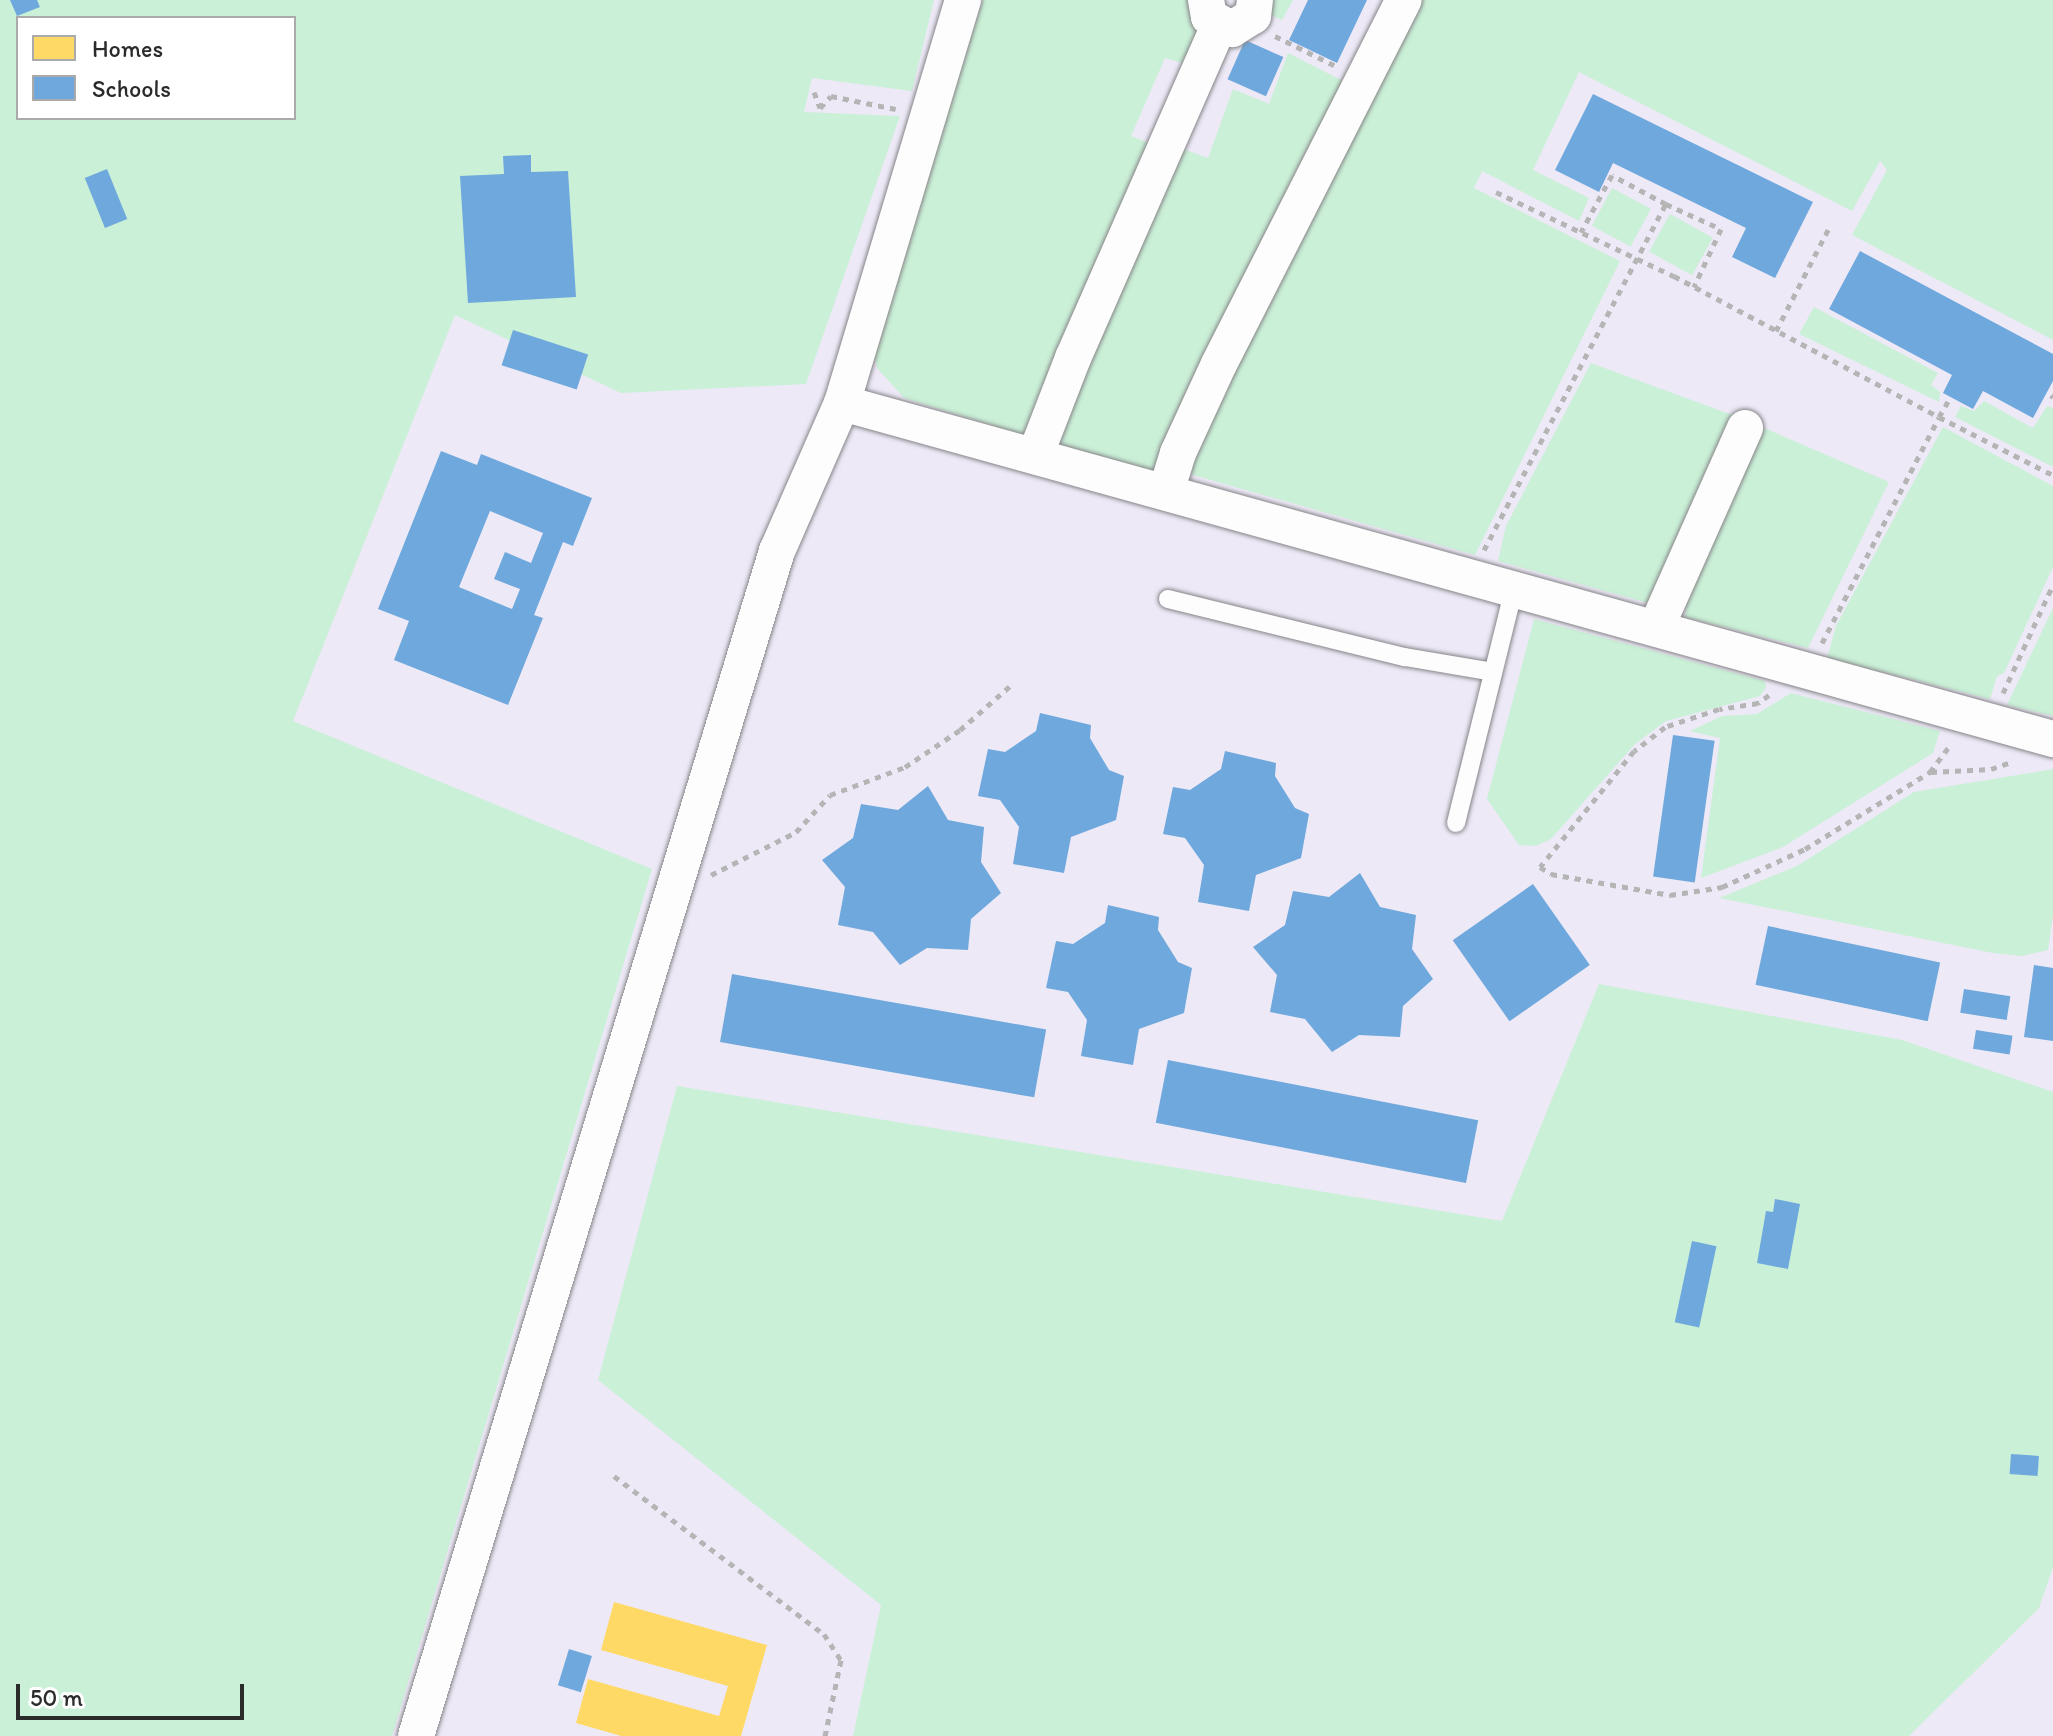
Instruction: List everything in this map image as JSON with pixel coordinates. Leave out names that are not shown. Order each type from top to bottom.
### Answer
[{"type":"street","points":[[416,1736],[777,551],[842,403],[963,0]]},
{"type":"street","points":[[1166,492],[1178,453],[1219,364],[1404,0]]},
{"type":"street","points":[[1035,456],[1089,319],[1200,74],[1212,13],[1232,29],[1254,8]]},
{"type":"street","points":[[842,403],[2050,738]]},
{"type":"street","points":[[1656,628],[1745,428]]},
{"type":"lane","points":[[1456,823],[1514,589]]},
{"type":"lane","points":[[1168,599],[1405,657],[1493,672]]},
{"type":"path","points":[[1254,8],[1277,27],[1274,35],[1361,80]]},
{"type":"path","points":[[814,92],[820,108],[831,96],[909,111]]},
{"type":"path","points":[[1581,232],[1612,175],[1721,229],[1694,287]]},
{"type":"path","points":[[1496,192],[1636,257],[2053,475]]},
{"type":"path","points":[[1476,578],[1500,514],[1666,204]]},
{"type":"path","points":[[1776,331],[1830,226]]},
{"type":"path","points":[[1950,398],[1802,670],[1758,703],[1719,709],[1665,727],[1634,751],[1540,867],[1551,874],[1670,895],[1722,887],[1805,849],[1930,772],[1979,719],[2053,585]]},
{"type":"path","points":[[711,876],[796,832],[830,795],[905,767],[960,730],[1011,685]]},
{"type":"path","points":[[1930,772],[1991,769],[2028,756],[2050,738]]},
{"type":"path","points":[[614,1476],[824,1634],[841,1660],[825,1736]]},
{"type":"shaded area","points":[[0,0],[2053,0],[2053,1736],[0,1736]]},
{"type":"green space","points":[[0,0],[934,0],[912,91],[812,78],[804,112],[900,116],[806,384],[621,393],[455,315],[293,721],[652,869],[392,1736],[0,1736]]},
{"type":"green space","points":[[983,0],[1200,0],[1211,28],[1192,66],[1165,58],[1131,136],[1149,143],[1026,436],[904,398],[877,368],[871,338]]},
{"type":"green space","points":[[1262,0],[1293,0],[1282,20],[1261,11]]},
{"type":"green space","points":[[1422,0],[2053,0],[2053,340],[1852,235],[1887,170],[1880,161],[1852,211],[1579,72],[1533,170],[1589,198],[1579,221],[1482,171],[1474,188],[1620,261],[1475,555],[1186,473],[1242,351]]},
{"type":"green space","points":[[1288,53],[1345,82],[1159,477],[1051,442],[1175,146],[1208,158],[1233,89],[1269,104]]},
{"type":"green space","points":[[1612,188],[1651,209],[1631,247],[1592,226]]},
{"type":"green space","points":[[1670,214],[1713,238],[1692,275],[1649,252]]},
{"type":"green space","points":[[1814,307],[1938,373],[1931,385],[1940,392],[1939,402],[1799,334]]},
{"type":"green space","points":[[1591,363],[1732,415],[1648,603],[1498,561],[1506,526]]},
{"type":"green space","points":[[1984,401],[2033,428],[2047,406],[2053,408],[2053,467],[1955,417],[1961,406],[1974,411]]},
{"type":"green space","points":[[1762,427],[1889,482],[1808,648],[1685,617],[1689,590]]},
{"type":"green space","points":[[1943,427],[2053,486],[2053,567],[2004,673],[1997,676],[1990,699],[1827,658],[1836,626]]},
{"type":"green space","points":[[2053,608],[2053,716],[2007,705]]},
{"type":"green space","points":[[1534,619],[1765,681],[1766,687],[1760,696],[1666,721],[1635,744],[1551,839],[1536,846],[1519,845],[1487,799]]},
{"type":"green space","points":[[1791,693],[1940,731],[1933,753],[1783,847],[1701,878],[1720,738],[1690,731],[1722,716],[1757,714]]},
{"type":"green space","points":[[2053,769],[2053,914],[2048,950],[2022,956],[1993,953],[1719,898],[1797,866],[1914,792]]},
{"type":"green space","points":[[1599,984],[1902,1040],[2053,1092],[2053,1567],[2039,1608],[1909,1736],[853,1736],[881,1605],[598,1380],[677,1086],[1502,1221]]},
{"type":"building: Homes","points":[[614,1602],[767,1645],[741,1736],[621,1736],[576,1723],[588,1679],[719,1716],[728,1686],[601,1650]]},
{"type":"building: Schools","points":[[10,0],[37,0],[40,7],[17,16]]},
{"type":"building: Schools","points":[[1308,0],[1367,0],[1337,63],[1289,40]]},
{"type":"building: Schools","points":[[1245,40],[1283,57],[1266,96],[1228,79]]},
{"type":"building: Schools","points":[[1593,94],[1813,202],[1775,278],[1732,257],[1746,228],[1613,163],[1599,192],[1555,170]]},
{"type":"building: Schools","points":[[531,155],[531,172],[568,171],[576,297],[468,303],[460,176],[504,174],[503,156]]},
{"type":"building: Schools","points":[[107,169],[127,219],[105,228],[85,178]]},
{"type":"building: Schools","points":[[1860,251],[2053,354],[2053,381],[2033,418],[1983,391],[1973,409],[1943,393],[1952,375],[1829,309]]},
{"type":"building: Schools","points":[[513,330],[588,354],[577,390],[502,365]]},
{"type":"building: Schools","points":[[441,451],[477,465],[481,454],[592,498],[573,546],[563,542],[534,615],[543,618],[508,705],[394,660],[409,621],[378,609]],"holes":[[[490,511],[543,533],[531,563],[505,552],[494,579],[520,589],[512,609],[459,587]]]},
{"type":"building: Schools","points":[[1040,713],[1091,725],[1090,738],[1109,770],[1124,776],[1116,820],[1071,837],[1064,873],[1013,864],[1019,827],[1000,800],[978,796],[988,749],[1005,752],[1036,731]]},
{"type":"building: Schools","points":[[1673,735],[1715,741],[1695,882],[1653,877]]},
{"type":"building: Schools","points":[[1225,751],[1276,763],[1275,776],[1295,808],[1309,814],[1301,858],[1256,875],[1249,911],[1198,902],[1204,865],[1185,838],[1163,834],[1173,787],[1190,790],[1221,769]]},
{"type":"building: Schools","points":[[928,786],[948,820],[984,827],[981,862],[1001,893],[971,919],[968,950],[927,948],[900,965],[873,932],[838,925],[845,887],[822,860],[853,838],[861,804],[898,810]]},
{"type":"building: Schools","points":[[1360,873],[1380,907],[1416,915],[1412,949],[1433,979],[1403,1006],[1400,1037],[1359,1035],[1332,1052],[1305,1019],[1270,1012],[1277,975],[1253,947],[1285,925],[1293,891],[1329,897]]},
{"type":"building: Schools","points":[[1533,884],[1590,965],[1510,1021],[1453,940]]},
{"type":"building: Schools","points":[[1108,905],[1159,917],[1158,930],[1178,962],[1192,968],[1184,1013],[1139,1029],[1133,1065],[1081,1056],[1087,1020],[1068,992],[1046,988],[1056,941],[1073,944],[1105,923]]},
{"type":"building: Schools","points":[[1768,926],[1940,963],[1928,1021],[1756,985]]},
{"type":"building: Schools","points":[[2034,965],[2053,968],[2053,1041],[2024,1037]]},
{"type":"building: Schools","points":[[732,974],[1046,1029],[1034,1097],[720,1042]]},
{"type":"building: Schools","points":[[1964,989],[2010,996],[2007,1020],[1960,1013]]},
{"type":"building: Schools","points":[[1976,1030],[2013,1036],[2010,1055],[1973,1049]]},
{"type":"building: Schools","points":[[1168,1060],[1478,1120],[1466,1183],[1156,1123]]},
{"type":"building: Schools","points":[[1775,1199],[1800,1204],[1788,1269],[1757,1263],[1766,1211],[1773,1212]]},
{"type":"building: Schools","points":[[1692,1241],[1716,1246],[1699,1327],[1675,1322]]},
{"type":"building: Schools","points":[[2011,1454],[2039,1456],[2038,1476],[2010,1474]]},
{"type":"building: Schools","points":[[569,1649],[592,1656],[581,1692],[558,1685]]}]
